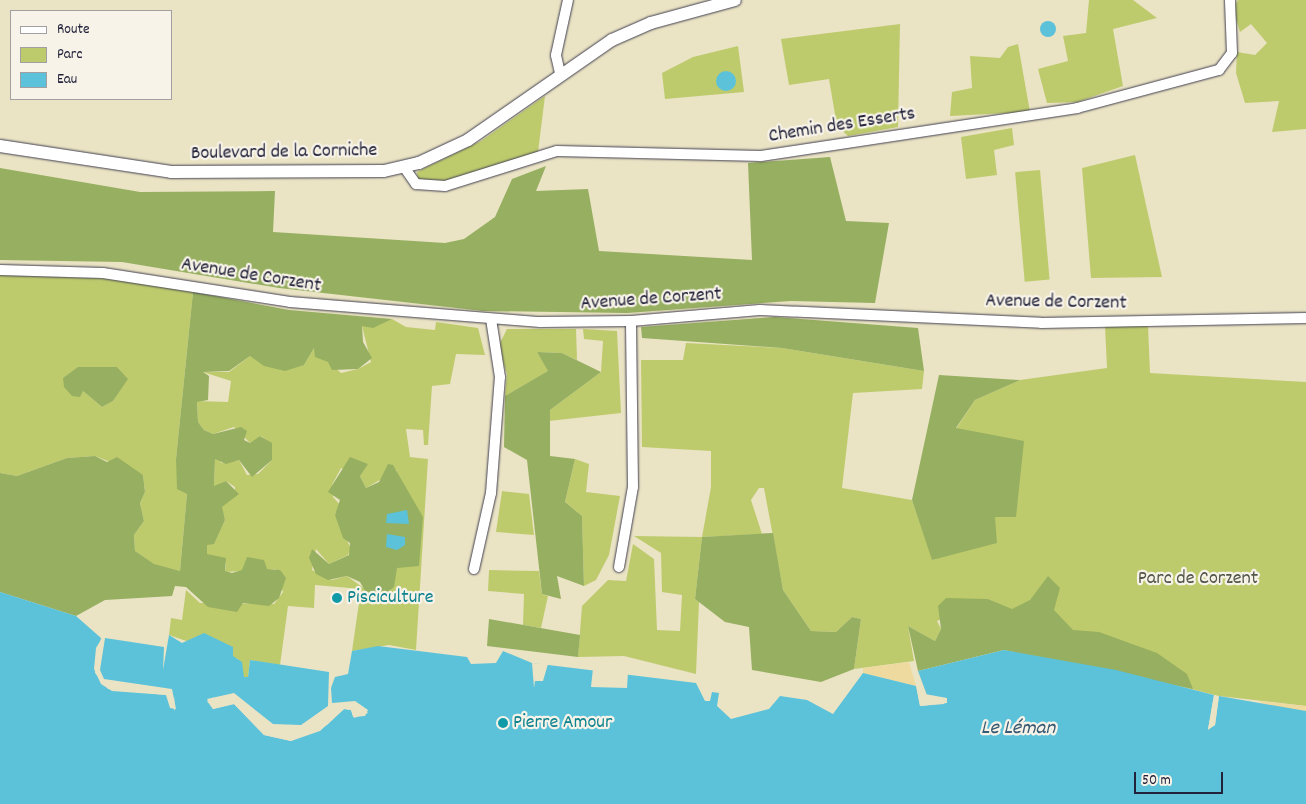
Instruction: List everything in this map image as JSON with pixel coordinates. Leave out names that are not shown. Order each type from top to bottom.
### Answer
[{"type":"street","points":[[560,73],[556,55],[568,0]]},
{"type":"street","name":"Boulevard de la Corniche","points":[[0,146],[171,172],[333,174],[404,167],[468,140],[560,73],[631,31],[735,0]]},
{"type":"street","name":"Chemin des Esserts","points":[[404,167],[416,184],[451,186],[557,151],[761,156],[1077,108],[1219,70],[1232,53],[1230,0]]},
{"type":"street","name":"Avenue de Corzent","points":[[0,270],[103,273],[290,302],[491,319],[631,321],[760,310],[1041,323],[1306,318]]},
{"type":"street","points":[[474,569],[491,493],[500,377],[491,319]]},
{"type":"street","points":[[619,567],[633,487],[631,321]]},
{"type":"green space","points":[[1089,0],[1133,0],[1157,18],[1113,29],[1123,86],[1077,102],[1047,103],[1038,69],[1068,61],[1063,36],[1086,33]]},
{"type":"green space","points":[[1238,0],[1306,0],[1306,129],[1272,132],[1279,101],[1245,103],[1236,73],[1237,52],[1255,55],[1267,43],[1251,24],[1240,32],[1233,9]]},
{"type":"green space","points":[[900,24],[898,127],[848,136],[837,126],[829,79],[789,85],[781,39]]},
{"type":"green space","points":[[1018,44],[1030,112],[950,116],[952,92],[972,88],[970,56],[1000,58],[1008,47]]},
{"type":"green space","points":[[738,46],[744,92],[665,99],[662,73],[693,57]]},
{"type":"green space","points":[[545,96],[538,152],[454,181],[418,180],[417,172],[481,141]]},
{"type":"green space","points":[[1012,128],[1014,145],[994,150],[997,175],[966,179],[961,137]]},
{"type":"green space","points":[[1135,155],[1162,277],[1091,278],[1082,168]]},
{"type":"green space","points":[[830,157],[846,221],[889,223],[875,303],[791,301],[627,313],[483,311],[279,288],[122,262],[0,260],[0,168],[140,192],[275,191],[273,232],[445,243],[464,239],[495,217],[512,179],[546,166],[536,191],[588,189],[599,251],[752,260],[748,163]]},
{"type":"green space","points":[[1040,170],[1050,280],[1025,282],[1015,172]]},
{"type":"green space","points":[[0,275],[120,279],[193,292],[176,459],[187,494],[180,571],[154,565],[135,551],[134,535],[144,521],[140,503],[145,492],[143,475],[95,456],[67,458],[17,476],[0,473]],"holes":[[[117,367],[127,379],[113,401],[102,407],[83,391]]]},
{"type":"green space","points":[[193,292],[289,310],[392,319],[373,328],[362,326],[363,342],[372,358],[358,369],[332,370],[328,362],[315,357],[314,348],[304,365],[285,371],[264,366],[250,356],[229,371],[203,372],[209,376],[208,400],[197,402],[198,422],[204,430],[213,434],[241,427],[247,431],[244,440],[250,443],[260,436],[272,443],[272,460],[252,477],[239,460],[226,464],[215,459],[214,486],[226,481],[239,494],[222,507],[225,520],[214,544],[207,545],[207,554],[226,558],[225,571],[232,573],[242,570],[247,557],[264,560],[267,569],[280,570],[286,578],[279,598],[269,606],[243,603],[237,612],[208,607],[186,587],[175,586],[172,596],[105,600],[76,616],[0,592],[0,473],[17,476],[67,458],[95,456],[107,462],[117,457],[143,475],[145,492],[140,503],[144,521],[134,535],[135,551],[154,564],[180,571],[187,494],[177,489],[176,459]]},
{"type":"green space","points":[[775,317],[918,328],[924,371],[782,348],[642,338],[641,327]]},
{"type":"green space","points":[[392,319],[406,327],[435,330],[436,322],[478,328],[485,355],[456,354],[450,384],[432,386],[428,445],[424,445],[423,430],[406,429],[410,457],[428,459],[416,650],[389,645],[352,651],[361,589],[315,585],[314,608],[288,606],[280,665],[250,660],[248,677],[243,677],[238,659],[169,635],[171,618],[182,620],[186,590],[200,603],[274,604],[283,592],[275,569],[225,572],[226,563],[207,554],[207,544],[214,543],[225,520],[221,507],[226,499],[235,497],[235,487],[226,481],[214,487],[215,458],[222,463],[239,460],[247,475],[258,474],[272,460],[272,444],[261,436],[250,443],[234,427],[213,434],[204,430],[198,422],[197,401],[228,402],[231,381],[203,372],[229,372],[250,356],[275,367],[304,365],[314,348],[341,373],[358,369],[371,362],[362,326]],"holes":[[[341,468],[360,476],[366,488],[397,470],[369,592],[347,576],[332,580],[312,570],[316,549],[329,564],[348,555],[351,549],[335,514],[341,506],[333,497],[332,485]]]},
{"type":"green space","name":"Parc de Corzent","points":[[1148,325],[1150,373],[1306,382],[1306,706],[1219,696],[1116,670],[1004,650],[1001,605],[988,599],[937,621],[941,629],[935,641],[908,626],[914,661],[854,669],[861,619],[852,617],[836,632],[811,631],[783,590],[764,488],[759,488],[751,500],[762,534],[702,537],[711,487],[711,451],[642,447],[641,360],[683,360],[686,343],[782,348],[924,371],[922,389],[853,393],[842,488],[912,500],[933,560],[995,517],[1015,517],[956,429],[975,400],[1020,380],[1107,368],[1105,326]]},
{"type":"green space","points":[[507,329],[576,329],[577,360],[562,353],[537,352],[549,371],[505,396],[507,374],[498,347]]},
{"type":"green space","points":[[583,329],[617,331],[621,413],[549,421],[550,410],[601,372],[603,341],[584,339]]},
{"type":"green space","points":[[537,352],[562,353],[601,372],[550,410],[550,456],[575,459],[565,502],[582,516],[584,586],[557,576],[561,599],[542,594],[527,460],[504,447],[505,396],[548,371]]},
{"type":"green space","points":[[78,367],[117,367],[128,379],[113,401],[102,407],[83,391],[80,397],[72,396],[64,387],[63,378]]},
{"type":"green space","points":[[939,375],[1020,380],[975,400],[956,428],[1024,441],[1016,517],[995,517],[997,543],[932,560],[912,500]]},
{"type":"green space","points":[[350,457],[368,464],[360,476],[366,488],[379,482],[388,464],[393,465],[423,517],[419,566],[397,568],[394,587],[376,601],[369,598],[360,582],[347,576],[328,580],[316,574],[309,558],[312,549],[329,564],[349,555],[350,543],[343,538],[335,515],[340,500],[328,492]]},
{"type":"green space","points":[[575,459],[589,464],[586,492],[620,496],[609,555],[596,580],[584,586],[582,516],[565,502]]},
{"type":"green space","points":[[502,491],[529,494],[534,535],[496,532]]},
{"type":"green space","points":[[773,533],[783,590],[811,631],[836,632],[852,617],[861,619],[854,669],[821,682],[752,670],[749,627],[725,622],[695,599],[702,537]]},
{"type":"green space","points":[[634,536],[702,537],[695,599],[699,602],[696,674],[624,656],[578,657],[582,606],[608,580],[626,581],[633,544],[654,559],[657,630],[680,631],[682,595],[662,592],[661,553]]},
{"type":"green space","points":[[489,570],[539,571],[542,594],[548,596],[541,628],[523,625],[524,594],[488,591]]},
{"type":"green space","points":[[1048,576],[1060,588],[1054,610],[1073,630],[1099,632],[1157,653],[1187,674],[1193,689],[1004,650],[918,671],[908,626],[935,641],[941,629],[938,606],[946,598],[988,599],[1012,609],[1030,600]]},
{"type":"green space","points":[[489,619],[580,635],[578,657],[487,646]]},
{"type":"sand","points":[[909,662],[916,686],[863,673],[863,668]]},
{"type":"sand","points":[[1258,701],[1306,706],[1306,711],[1270,708]]},
{"type":"water","points":[[1045,21],[1051,21],[1056,26],[1054,35],[1045,37],[1040,32],[1040,26]]},
{"type":"water","points":[[726,71],[733,74],[736,81],[733,88],[726,91],[719,88],[716,81],[719,74]]},
{"type":"water","points":[[407,510],[409,524],[386,523],[387,514]]},
{"type":"water","points":[[387,534],[405,537],[405,545],[397,550],[386,547]]},
{"type":"water","name":"Le Léman","points":[[0,592],[76,616],[101,638],[95,673],[108,689],[166,695],[170,708],[176,709],[172,689],[104,679],[100,670],[105,638],[164,647],[163,670],[169,635],[182,643],[204,633],[233,647],[233,656],[242,662],[244,677],[248,677],[250,660],[329,672],[328,706],[301,725],[273,724],[234,693],[207,699],[213,709],[234,704],[264,735],[291,741],[327,725],[344,709],[351,710],[353,717],[365,716],[368,710],[355,701],[332,703],[331,688],[335,677],[348,674],[352,651],[378,646],[467,657],[471,664],[496,663],[503,651],[532,663],[696,683],[705,701],[710,701],[712,692],[719,693],[717,706],[731,719],[769,709],[780,696],[807,700],[833,714],[863,673],[916,686],[920,706],[944,704],[947,698],[928,698],[918,671],[1004,650],[1116,670],[1214,695],[1208,729],[1215,725],[1219,696],[1306,711],[1306,804],[0,804]]},
{"type":"pier","points":[[102,638],[97,669],[103,682],[113,689],[167,693],[174,708],[174,695],[175,711],[166,695],[112,691],[101,684],[94,669],[96,648]]},
{"type":"pier","points":[[532,663],[548,664],[543,681],[535,681],[534,688]]},
{"type":"pier","points":[[593,668],[628,672],[627,688],[591,687]]},
{"type":"pier","points":[[917,669],[925,694],[947,698],[947,703],[920,706],[916,684],[921,703],[945,701],[926,700]]},
{"type":"pier","points":[[1214,695],[1212,725],[1219,696],[1215,725],[1208,730]]},
{"type":"pier","points":[[214,697],[210,701],[214,707],[235,702],[265,733],[291,739],[319,728],[343,706],[353,708],[358,716],[366,712],[360,704],[368,713],[354,718],[351,710],[344,709],[320,731],[291,741],[264,735],[234,704],[213,709],[207,701]]},
{"type":"place","name":"Pisciculture","points":[[337,598]]},
{"type":"place","name":"Pierre Amour","points":[[503,723]]}]
